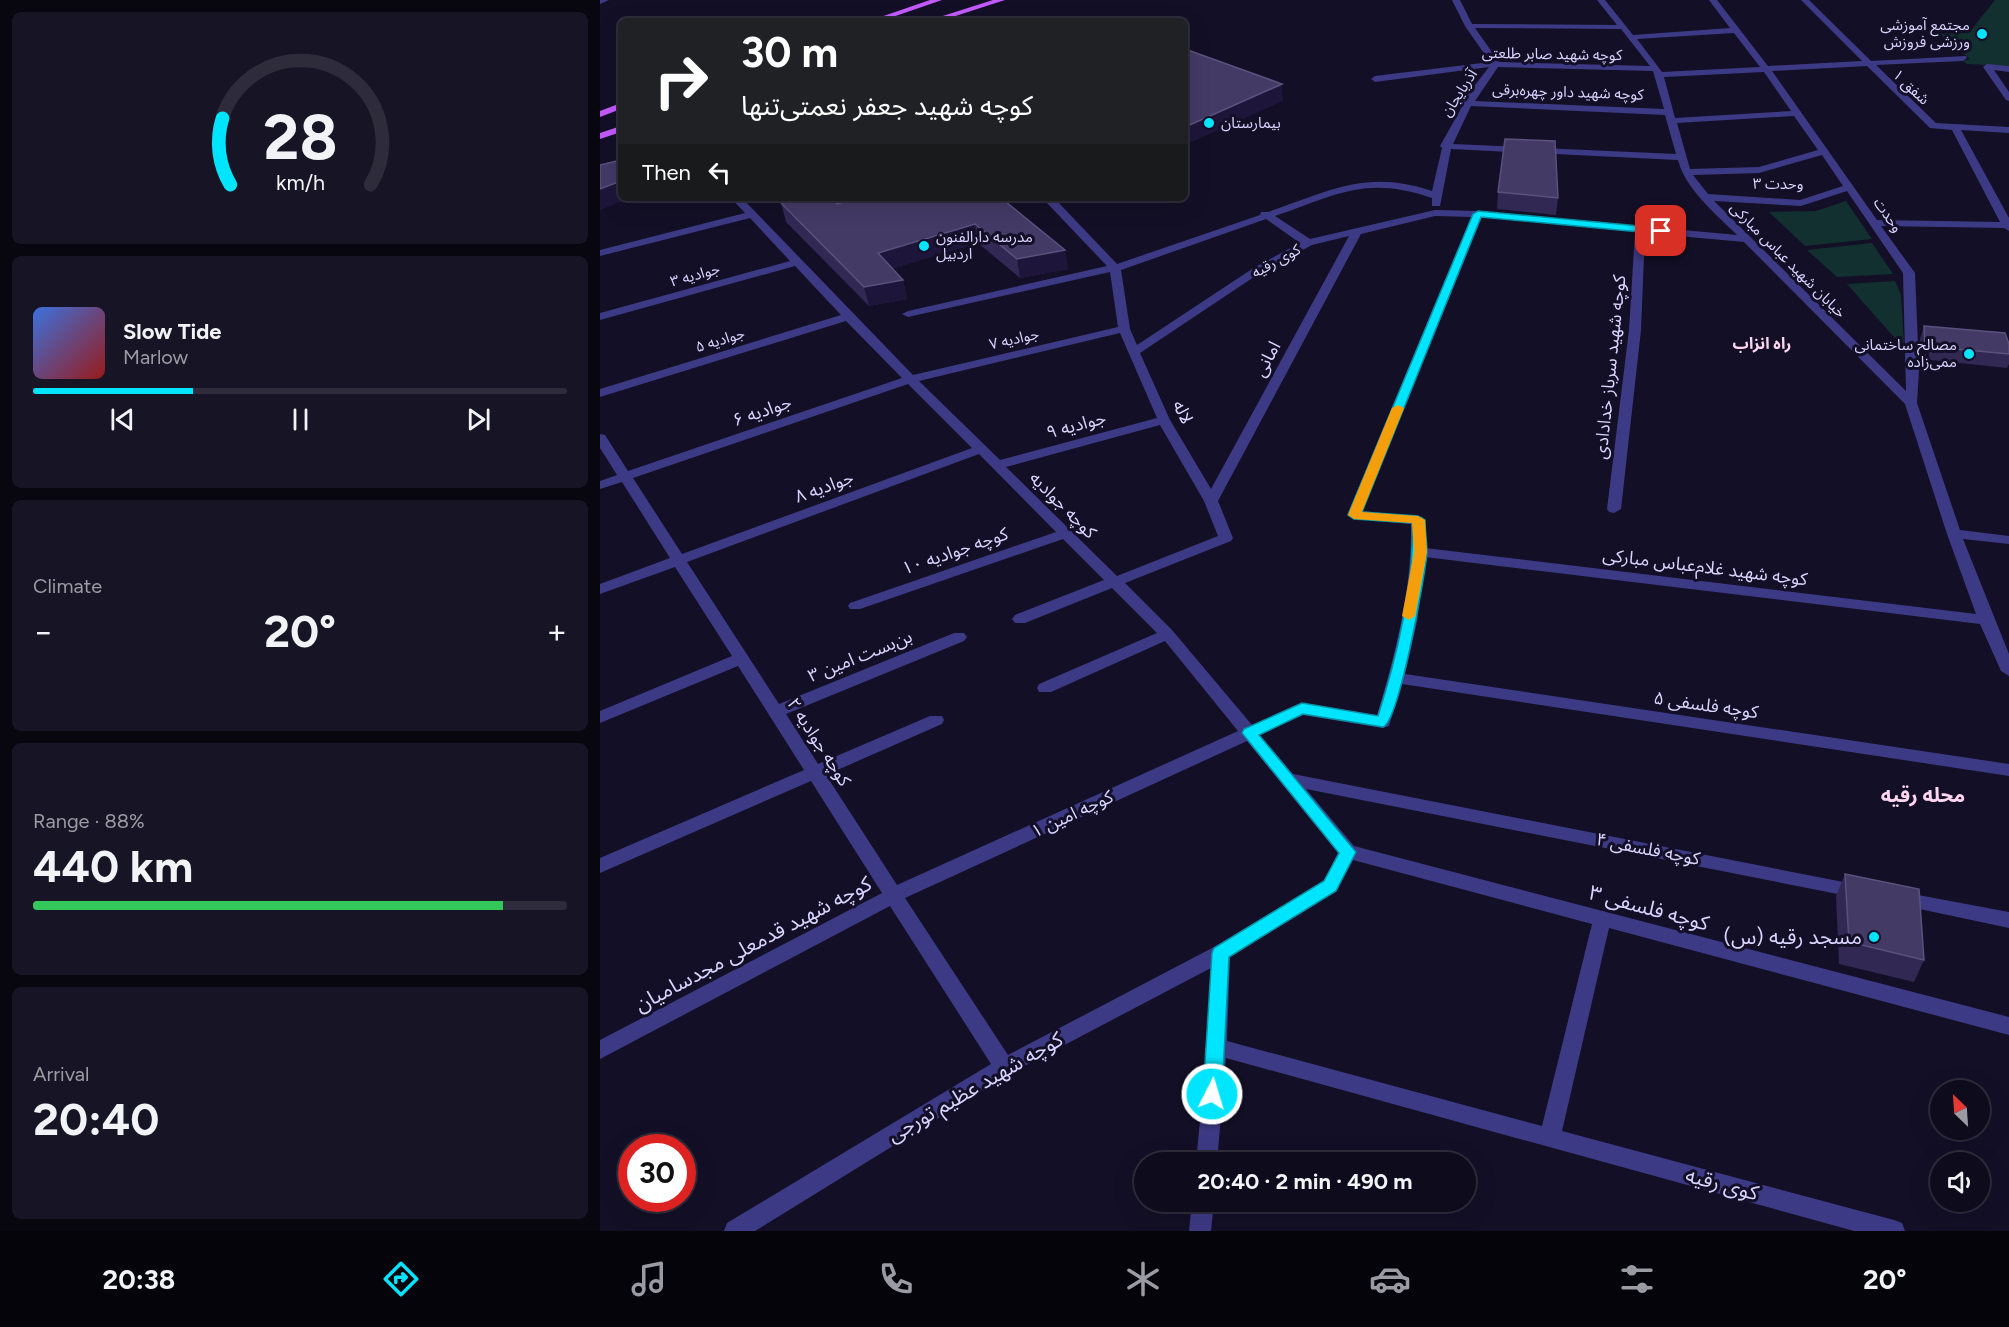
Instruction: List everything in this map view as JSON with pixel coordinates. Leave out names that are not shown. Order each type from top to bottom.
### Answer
[{"type":"main road","points":[[882,18],[938,0]]},
{"type":"main road","points":[[941,18],[1001,0]]},
{"type":"main road","points":[[600,114],[618,107]]},
{"type":"main road","points":[[600,136],[618,130]]},
{"type":"street","points":[[600,2],[605,0]]},
{"type":"street","name":"آذربایجان","points":[[1435,213],[1445,146],[1466,103],[1496,64],[1469,26],[1456,0]]},
{"type":"street","name":"خیابان شهید عباس مبارکی","points":[[1601,0],[1634,37],[1658,72],[1686,172],[1705,197],[1911,403],[1954,534],[1986,620],[2009,671]]},
{"type":"street","name":"وحدت","points":[[1713,0],[1766,69],[1909,273],[1913,370],[1911,403]]},
{"type":"street","name":"شفق ۱","points":[[1805,0],[1865,62],[1933,126],[2009,130]]},
{"type":"street","points":[[1469,26],[1625,27]]},
{"type":"street","points":[[1634,37],[1735,30]]},
{"type":"street","points":[[1658,72],[1766,69],[1963,58]]},
{"type":"street","name":"کوچه شهید صابر طلعتی","points":[[1375,79],[1496,64],[1658,72]]},
{"type":"street","points":[[2009,69],[1987,67],[2009,98]]},
{"type":"street","name":"کوچه شهید داور چهره‌برقی","points":[[1466,103],[1669,116],[1796,113]]},
{"type":"street","points":[[1954,127],[2008,227]]},
{"type":"street","points":[[1445,146],[1682,157]]},
{"type":"street","points":[[1686,172],[1759,170],[1822,152]]},
{"type":"street","points":[[908,314],[1115,268],[1265,214],[1353,186],[1375,182],[1401,183],[1436,196]]},
{"type":"street","name":"وحدت ۳","points":[[1705,197],[1801,202],[1849,187]]},
{"type":"street","name":"کوچه جوادیه","points":[[739,201],[910,379],[1167,634],[1348,852]]},
{"type":"street","points":[[1055,201],[1115,268]]},
{"type":"street","name":"کوی رقیه","points":[[1135,351],[1259,269],[1308,243],[1356,234],[1435,213],[1478,214],[1746,239]]},
{"type":"street","points":[[600,253],[751,214]]},
{"type":"street","points":[[1265,214],[1308,243]]},
{"type":"street","points":[[1250,733],[1302,709],[1383,722],[1397,678],[1420,552],[1418,520],[1354,515],[1478,214]]},
{"type":"street","points":[[1876,223],[2008,227]]},
{"type":"street","name":"کوچه شهید سرباز خدادادی","points":[[1614,509],[1635,330],[1640,229]]},
{"type":"street","name":"امانی","points":[[1210,501],[1356,234]]},
{"type":"street","name":"جوادیه ۳","points":[[600,317],[797,262]]},
{"type":"street","name":"لاله","points":[[1114,581],[1226,538],[1210,501],[1164,420],[1124,329],[1115,268]]},
{"type":"street","name":"جوادیه ۵","points":[[600,393],[849,316]]},
{"type":"street","name":"جوادیه ۷","points":[[910,379],[1124,329]]},
{"type":"street","name":"جوادیه ۶","points":[[600,485],[910,379]]},
{"type":"street","name":"جوادیه ۹","points":[[998,465],[1164,420]]},
{"type":"street","name":"کوچه جوادیه ۲","points":[[600,438],[1004,1067]]},
{"type":"street","name":"جوادیه ۸","points":[[600,589],[981,449]]},
{"type":"street","name":"کوچه جوادیه ۱۰","points":[[855,606],[1066,533]]},
{"type":"street","points":[[1954,534],[2009,540]]},
{"type":"street","name":"کوچه شهید غلام‌عباس مبارکی","points":[[1420,552],[1986,620]]},
{"type":"street","points":[[1020,619],[1114,581]]},
{"type":"street","points":[[1045,688],[1167,634]]},
{"type":"street","name":"بن‌بست امین ۳","points":[[776,711],[959,637]]},
{"type":"street","points":[[600,717],[742,658]]},
{"type":"street","name":"کوچه فلسفی ۵","points":[[1397,678],[2009,770]]},
{"type":"street","points":[[600,866],[936,720]]},
{"type":"street","name":"کوچه امین ۱","points":[[894,896],[1250,733]]},
{"type":"street","name":"کوچه فلسفی ۴","points":[[1287,778],[2009,920]]},
{"type":"street","name":"کوچه فلسفی ۳","points":[[1348,852],[2009,1026]]},
{"type":"street","name":"کوچه شهید عظیم تورجی","points":[[735,1231],[1004,1067],[1221,953],[1330,886],[1348,852]]},
{"type":"street","name":"کوچه شهید قدمعلی مجدسامیان","points":[[600,1050],[894,896]]},
{"type":"street","points":[[1550,1137],[1602,919]]},
{"type":"street","points":[[1207,1152],[1221,953]]},
{"type":"street","name":"کوی رقیه","points":[[1216,1047],[1894,1231]]},
{"type":"street","points":[[1200,1231],[1202,1212]]},
{"type":"green space","name":"مجتمع آموزشی ورزشی فروزش","points":[[1995,0],[2009,0],[2009,66],[1967,64],[1963,61],[1970,59],[1940,34],[1969,33]]},
{"type":"green space","points":[[1846,201],[1872,239],[1805,246],[1769,212],[1816,211]]},
{"type":"green space","points":[[1872,243],[1893,274],[1837,277],[1807,250]]},
{"type":"green space","points":[[1895,281],[1901,295],[1904,344],[1901,345],[1847,284]]},
{"type":"building","points":[[1188,50],[1282,84],[1188,126]]},
{"type":"building","points":[[1505,139],[1555,141],[1558,198],[1498,192]]},
{"type":"building","points":[[618,161],[618,182],[600,189],[600,165]]},
{"type":"building","points":[[789,201],[834,201],[837,204],[847,201],[1005,201],[1065,250],[1017,259],[975,224],[878,253],[903,280],[864,287],[781,203]]},
{"type":"building","points":[[1924,326],[2005,333],[2009,344],[2009,354],[1925,346]]},
{"type":"building","points":[[1845,874],[1919,889],[1924,960],[1849,942]]},
{"type":"slow traffic","points":[[1398,408],[1354,515],[1418,520],[1420,552],[1409,616]]},
{"type":"place","name":"مجتمع آموزشی ورزشی فروزش","points":[[1982,34]]},
{"type":"place","name":"بیمارستان","points":[[1209,123]]},
{"type":"place","name":"مدرسه دارالفنون اردبیل","points":[[924,246]]},
{"type":"place","name":"مصالح ساختمانی ممی‌زاده","points":[[1969,354]]},
{"type":"place","name":"مسجد رقیه (س)","points":[[1874,937]]},
{"type":"district","name":"راه انزاب","points":[[1762,343]]},
{"type":"district","name":"محله رقیه","points":[[1923,795]]},
{"type":"route","points":[[1212,1094],[1221,953],[1330,886],[1348,852],[1250,733],[1302,709],[1383,722],[1397,678],[1420,552],[1418,520],[1354,515],[1478,214],[1661,231]]}]
